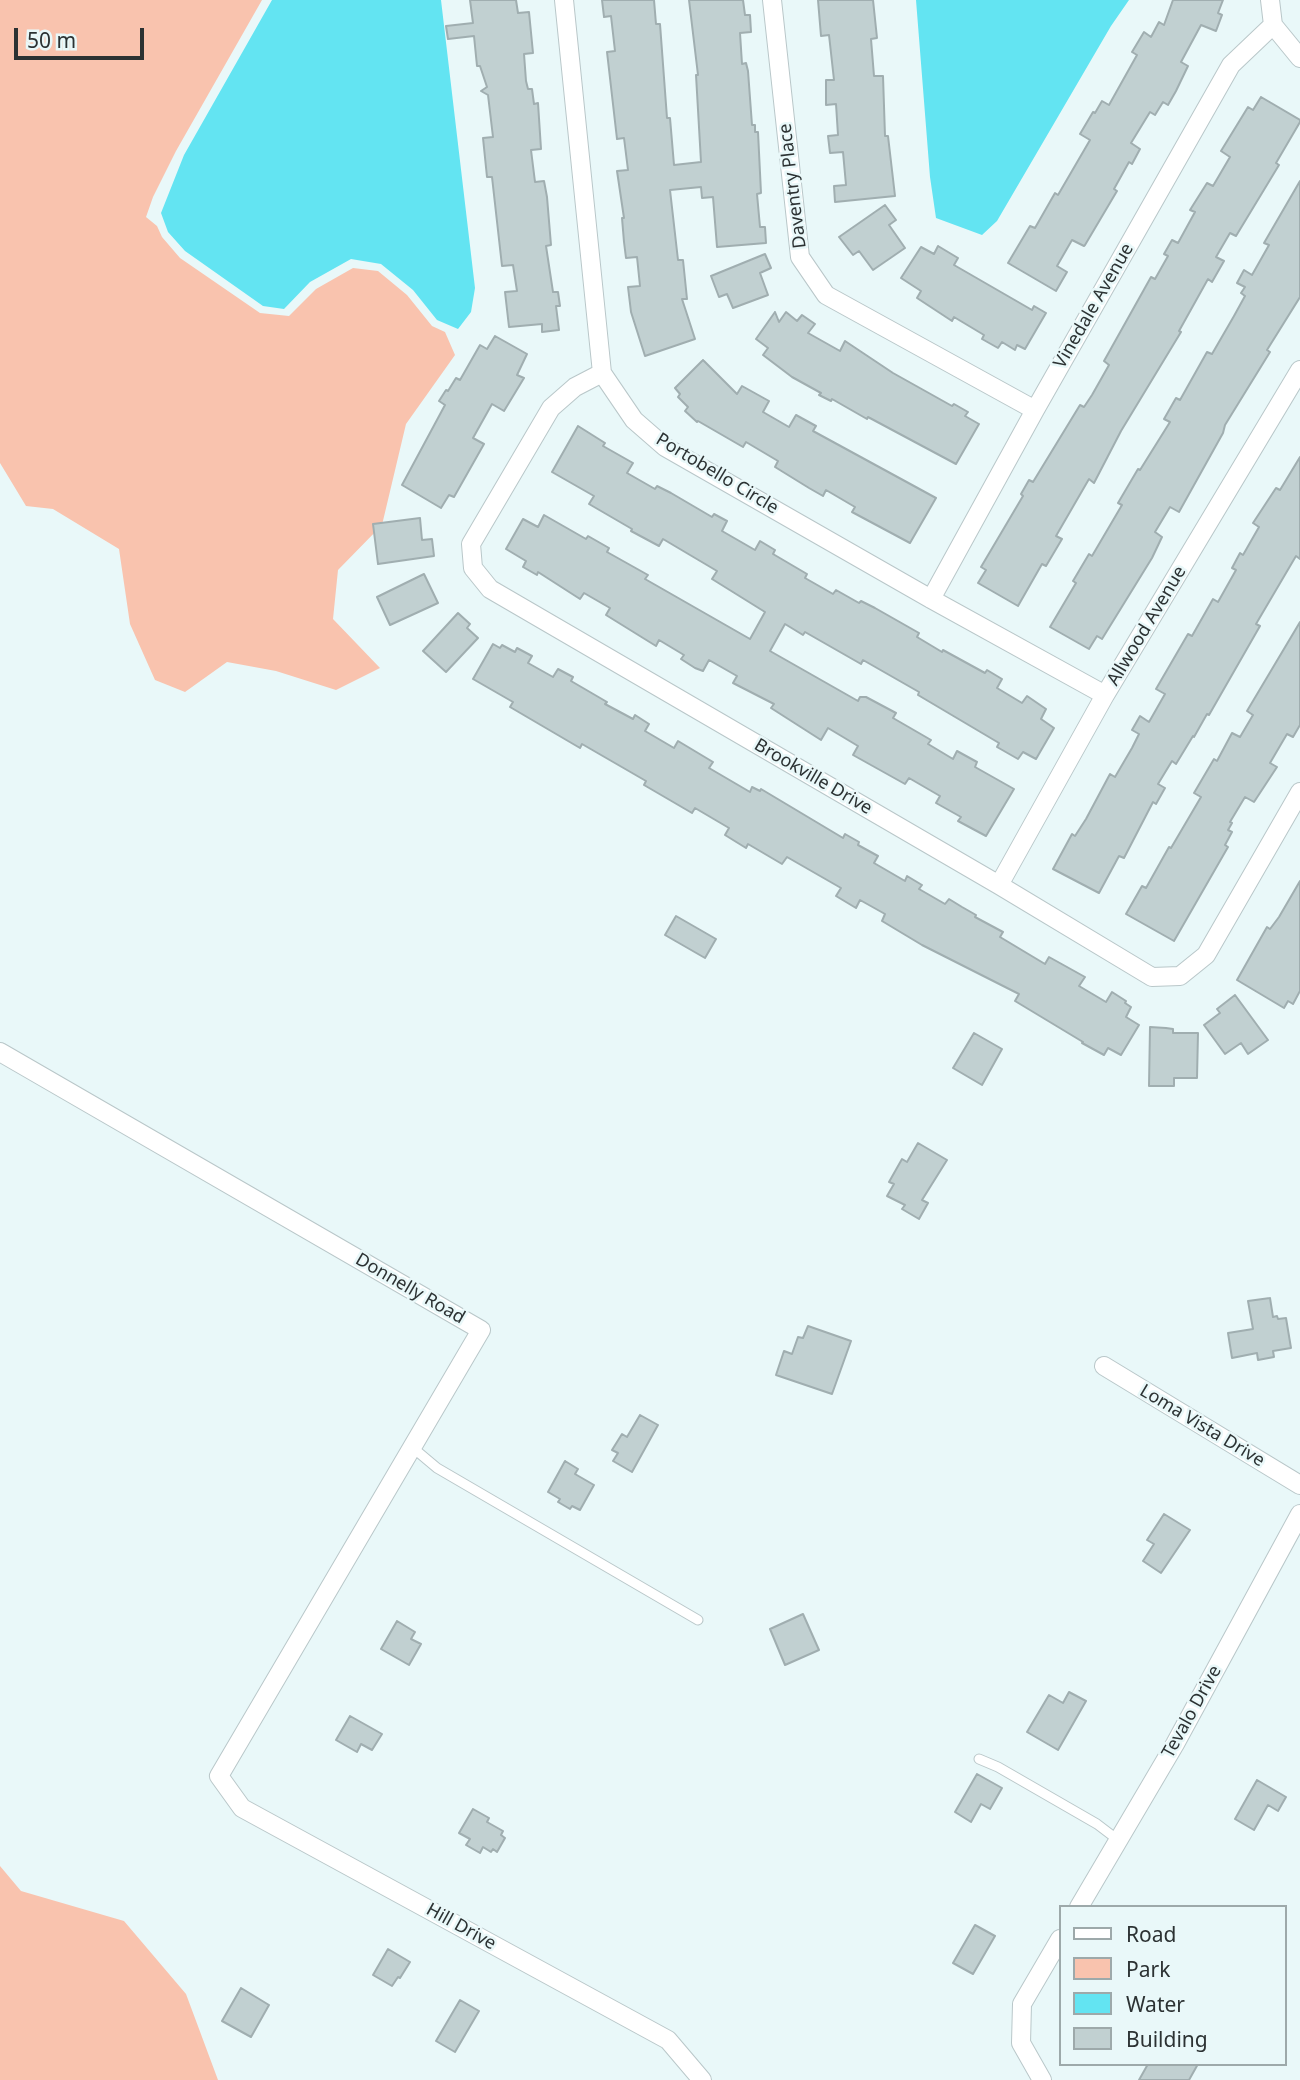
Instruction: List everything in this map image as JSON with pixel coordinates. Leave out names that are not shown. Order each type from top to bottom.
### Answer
[{"type":"street","name":"Portobello Circle","points":[[564,0],[602,373],[634,420],[665,447],[1105,695]]},
{"type":"street","name":"Daventry Place","points":[[772,0],[800,257],[826,295],[1035,410]]},
{"type":"street","points":[[1270,0],[1273,25],[1300,58]]},
{"type":"street","name":"Vinedale Avenue","points":[[931,599],[1231,65],[1273,25]]},
{"type":"street","name":"Allwood Avenue","points":[[999,885],[1105,695],[1300,370]]},
{"type":"street","name":"Brookville Drive","points":[[602,373],[575,387],[551,408],[471,544],[473,568],[490,589],[999,885],[1152,978],[1180,976],[1206,955],[1300,792]]},
{"type":"street","name":"Donnelly Road","points":[[0,1052],[481,1330],[219,1776]]},
{"type":"street","name":"Loma Vista Drive","points":[[1104,1366],[1300,1485]]},
{"type":"street","name":"Tevalo Drive","points":[[1080,1905],[1175,1744],[1300,1514]]},
{"type":"street","name":"Hill Drive","points":[[219,1776],[242,1808],[668,2040],[702,2080]]},
{"type":"street","points":[[1042,2080],[1021,2043],[1023,2004],[1058,1943]]},
{"type":"lane","points":[[412,1447],[438,1468],[698,1620]]},
{"type":"lane","points":[[979,1759],[1077,1812],[1118,1840]]},
{"type":"green space","points":[[0,0],[262,0],[176,151],[146,217],[157,226],[162,237],[180,258],[260,313],[289,316],[316,289],[353,268],[378,271],[407,295],[432,326],[445,332],[455,355],[406,424],[382,525],[338,570],[333,619],[380,668],[336,690],[276,671],[227,662],[185,692],[155,680],[130,624],[119,549],[53,509],[26,506],[0,463]]},
{"type":"green space","points":[[0,1866],[21,1891],[124,1921],[186,1994],[218,2080],[0,2080]]},
{"type":"water","points":[[272,0],[441,0],[475,288],[471,312],[458,329],[437,320],[413,290],[381,264],[351,259],[310,282],[284,309],[263,306],[185,251],[168,232],[161,213],[184,155]]},
{"type":"water","points":[[916,0],[1129,0],[1111,26],[997,221],[982,235],[936,218],[930,177]]},
{"type":"building","points":[[470,0],[516,0],[518,13],[529,12],[533,53],[524,54],[526,81],[528,89],[532,89],[534,104],[538,103],[541,149],[531,150],[535,182],[544,181],[547,197],[551,245],[546,246],[553,292],[558,292],[560,306],[556,306],[559,330],[542,332],[542,324],[509,327],[505,292],[517,291],[513,265],[502,266],[492,177],[487,177],[483,138],[493,137],[488,95],[481,91],[487,87],[480,66],[477,66],[474,36],[448,39],[446,26],[473,23]]},
{"type":"building","points":[[602,0],[654,0],[656,24],[660,24],[667,118],[670,118],[674,165],[701,162],[698,75],[689,0],[743,0],[745,15],[750,15],[751,32],[740,33],[742,64],[746,63],[748,71],[752,125],[755,125],[755,132],[758,132],[761,193],[757,194],[760,227],[765,227],[766,243],[717,247],[713,197],[702,198],[701,187],[670,190],[678,260],[683,260],[687,299],[682,299],[695,339],[645,356],[631,312],[628,287],[640,286],[637,257],[626,258],[624,218],[617,171],[628,170],[624,138],[617,139],[607,52],[615,51],[611,16],[604,17]]},
{"type":"building","points":[[818,0],[873,0],[877,38],[871,39],[874,76],[883,76],[885,136],[888,136],[895,196],[835,202],[834,186],[846,185],[843,152],[830,153],[828,136],[838,135],[836,104],[826,105],[826,80],[834,80],[829,35],[821,36]]},
{"type":"building","points":[[1173,0],[1223,0],[1218,13],[1222,15],[1216,31],[1201,25],[1181,62],[1188,66],[1176,91],[1168,105],[1163,102],[1155,115],[1150,112],[1131,143],[1140,149],[1132,164],[1129,162],[1114,189],[1117,191],[1085,245],[1072,240],[1057,266],[1067,272],[1056,291],[1008,263],[1030,226],[1035,228],[1055,193],[1058,195],[1090,140],[1080,134],[1093,112],[1095,113],[1102,101],[1109,105],[1137,55],[1132,52],[1144,32],[1151,37],[1159,22],[1164,25]]},
{"type":"building","points":[[1261,97],[1300,122],[1276,163],[1279,165],[1236,236],[1230,233],[1216,257],[1224,261],[1212,282],[1208,279],[1179,331],[1181,332],[1121,431],[1094,483],[1089,479],[1056,536],[1062,539],[1046,566],[1042,564],[1018,606],[978,583],[986,570],[981,567],[1023,496],[1021,494],[1029,480],[1033,482],[1080,405],[1084,407],[1092,395],[1109,365],[1104,361],[1151,277],[1155,279],[1168,256],[1164,254],[1172,240],[1178,243],[1195,212],[1190,210],[1207,183],[1213,186],[1230,157],[1221,151],[1248,107],[1253,110]]},
{"type":"building","points":[[1300,181],[1300,297],[1267,350],[1270,352],[1225,425],[1179,512],[1170,507],[1155,532],[1162,537],[1152,558],[1102,639],[1097,636],[1089,649],[1050,627],[1076,583],[1073,581],[1089,554],[1092,556],[1122,505],[1118,503],[1170,422],[1164,419],[1176,398],[1180,400],[1207,352],[1212,354],[1234,316],[1245,296],[1241,293],[1245,287],[1237,283],[1244,270],[1252,275],[1269,245],[1264,243]]},
{"type":"building","points":[[885,205],[896,220],[889,225],[905,248],[873,270],[859,251],[853,255],[839,237]]},
{"type":"building","points":[[938,246],[958,258],[954,265],[1032,310],[1034,306],[1046,313],[1025,349],[1017,345],[1015,350],[1002,342],[998,348],[982,339],[984,335],[954,317],[952,321],[917,298],[921,291],[901,278],[921,247],[934,254]]},
{"type":"building","points":[[765,254],[771,268],[760,273],[768,295],[733,308],[727,294],[719,297],[711,276]]},
{"type":"building","points":[[775,312],[779,322],[786,312],[797,321],[802,315],[815,324],[808,333],[840,351],[845,341],[893,373],[968,412],[965,416],[979,424],[956,464],[868,417],[867,419],[832,399],[831,401],[819,395],[821,393],[792,377],[763,355],[768,348],[756,339]]},
{"type":"building","points":[[495,336],[527,354],[517,375],[524,378],[504,411],[492,404],[473,438],[484,444],[454,497],[449,495],[441,508],[402,485],[445,405],[439,401],[456,378],[460,380],[480,345],[487,349]]},
{"type":"building","points":[[703,360],[737,394],[742,386],[769,401],[763,412],[789,427],[796,415],[816,426],[813,431],[936,498],[910,543],[852,512],[855,507],[826,490],[823,496],[809,488],[775,467],[778,461],[746,442],[743,447],[697,422],[685,411],[688,407],[678,397],[680,394],[675,388]]},
{"type":"building","points":[[578,426],[605,443],[603,446],[633,463],[627,473],[655,489],[657,486],[671,493],[712,517],[714,514],[727,521],[722,531],[755,550],[760,541],[775,550],[773,554],[807,574],[805,578],[833,594],[836,590],[859,603],[861,601],[875,608],[919,633],[917,637],[942,652],[943,650],[985,673],[987,670],[1002,679],[997,688],[1022,703],[1027,696],[1046,709],[1041,719],[1054,728],[1036,759],[1023,752],[1018,759],[997,747],[999,743],[918,695],[919,692],[863,660],[861,664],[805,632],[803,635],[785,624],[770,651],[858,701],[860,697],[866,697],[896,713],[893,718],[931,740],[928,744],[953,759],[957,751],[977,762],[975,767],[1014,789],[986,836],[958,821],[961,817],[936,803],[940,796],[909,778],[905,784],[853,755],[858,746],[828,728],[821,740],[771,708],[774,704],[733,683],[737,676],[709,660],[703,671],[695,668],[681,659],[684,655],[659,640],[656,646],[606,615],[610,608],[584,593],[580,599],[538,572],[537,575],[523,567],[526,561],[506,549],[523,519],[538,527],[544,515],[586,539],[588,536],[609,548],[607,552],[648,575],[645,579],[750,639],[765,612],[712,579],[717,571],[663,539],[659,546],[631,531],[632,529],[589,504],[594,496],[552,472]]},
{"type":"building","points":[[1300,457],[1300,559],[1296,556],[1256,624],[1260,626],[1209,715],[1207,714],[1176,764],[1172,761],[1158,784],[1165,788],[1156,804],[1153,802],[1124,858],[1119,856],[1099,893],[1053,869],[1072,834],[1075,836],[1086,819],[1110,774],[1115,777],[1132,748],[1139,734],[1132,730],[1140,716],[1149,722],[1165,694],[1156,689],[1188,634],[1192,636],[1213,599],[1218,602],[1236,570],[1232,568],[1240,553],[1243,555],[1259,527],[1253,523],[1276,488],[1280,490]]},
{"type":"building","points":[[420,518],[422,540],[432,539],[434,556],[378,564],[373,524]]},
{"type":"building","points":[[424,574],[438,603],[390,625],[377,597]]},
{"type":"building","points":[[458,613],[470,624],[467,628],[478,638],[446,672],[423,651]]},
{"type":"building","points":[[1300,622],[1300,725],[1293,737],[1287,734],[1270,763],[1277,767],[1254,802],[1245,797],[1230,822],[1232,823],[1228,830],[1232,832],[1225,845],[1228,847],[1174,941],[1126,914],[1142,886],[1146,888],[1201,797],[1194,793],[1214,759],[1217,761],[1232,733],[1240,737],[1253,715],[1247,711]]},
{"type":"building","points":[[493,644],[500,648],[502,645],[515,652],[517,648],[532,656],[528,663],[553,677],[558,669],[573,677],[571,681],[607,702],[605,704],[633,719],[635,715],[649,724],[645,731],[674,748],[678,741],[713,762],[709,768],[750,792],[752,787],[760,791],[761,789],[843,838],[845,834],[859,842],[858,845],[878,856],[874,863],[905,881],[907,876],[922,885],[919,889],[945,904],[949,899],[1003,932],[1000,937],[1045,964],[1049,957],[1085,977],[1079,986],[1106,1002],[1112,992],[1126,1001],[1131,1007],[1126,1017],[1139,1025],[1121,1055],[1108,1048],[1104,1055],[1082,1043],[1015,1001],[1019,994],[922,945],[882,921],[885,914],[860,900],[856,908],[836,896],[841,888],[787,857],[782,864],[748,844],[746,848],[725,835],[729,828],[695,808],[692,813],[644,785],[646,781],[582,744],[580,748],[510,707],[513,702],[473,679]]},
{"type":"building","points":[[1300,881],[1300,991],[1293,1004],[1288,1001],[1284,1008],[1237,980],[1267,927],[1270,929],[1279,917]]},
{"type":"building","points":[[676,916],[716,939],[705,958],[665,935]]},
{"type":"building","points":[[1235,995],[1268,1040],[1248,1054],[1241,1043],[1225,1054],[1204,1025],[1220,1013],[1217,1009]]},
{"type":"building","points":[[1150,1027],[1173,1029],[1173,1033],[1198,1033],[1197,1078],[1174,1078],[1174,1086],[1149,1086]]},
{"type":"building","points":[[974,1033],[1002,1049],[982,1085],[953,1068]]},
{"type":"building","points":[[918,1143],[947,1160],[922,1200],[928,1203],[919,1219],[902,1209],[905,1205],[887,1196],[894,1184],[889,1182],[902,1159],[907,1162]]},
{"type":"building","points":[[1270,1298],[1273,1317],[1286,1318],[1291,1348],[1273,1351],[1274,1357],[1258,1360],[1257,1353],[1232,1358],[1228,1333],[1253,1329],[1248,1301]]},
{"type":"building","points":[[808,1326],[851,1341],[832,1394],[776,1375],[784,1351],[792,1354],[798,1337],[803,1338]]},
{"type":"building","points":[[640,1415],[658,1425],[632,1472],[613,1461],[618,1453],[612,1450],[622,1434],[627,1437]]},
{"type":"building","points":[[565,1461],[578,1469],[575,1474],[594,1485],[580,1510],[572,1506],[570,1509],[548,1492]]},
{"type":"building","points":[[1164,1514],[1190,1530],[1161,1573],[1143,1561],[1154,1544],[1147,1540]]},
{"type":"building","points":[[803,1614],[819,1650],[785,1665],[770,1629]]},
{"type":"building","points":[[397,1621],[415,1632],[411,1639],[421,1644],[409,1665],[381,1649]]},
{"type":"building","points":[[1069,1692],[1086,1701],[1058,1750],[1027,1732],[1049,1695],[1063,1703]]},
{"type":"building","points":[[350,1716],[382,1734],[372,1750],[361,1744],[357,1752],[336,1740]]},
{"type":"building","points":[[977,1774],[1002,1788],[990,1809],[981,1804],[971,1822],[955,1812]]},
{"type":"building","points":[[1257,1780],[1286,1797],[1278,1811],[1268,1805],[1254,1830],[1235,1819]]},
{"type":"building","points":[[473,1809],[489,1818],[487,1822],[503,1831],[501,1835],[505,1838],[497,1852],[483,1847],[480,1853],[466,1845],[470,1839],[459,1833]]},
{"type":"building","points":[[975,1925],[995,1936],[973,1974],[953,1963]]},
{"type":"building","points":[[388,1949],[410,1962],[392,1986],[373,1975]]},
{"type":"building","points":[[241,1988],[269,2005],[251,2037],[222,2021]]},
{"type":"building","points":[[460,2000],[479,2011],[455,2052],[436,2041]]},
{"type":"building","points":[[1147,2066],[1197,2066],[1189,2080],[1139,2080]]}]
